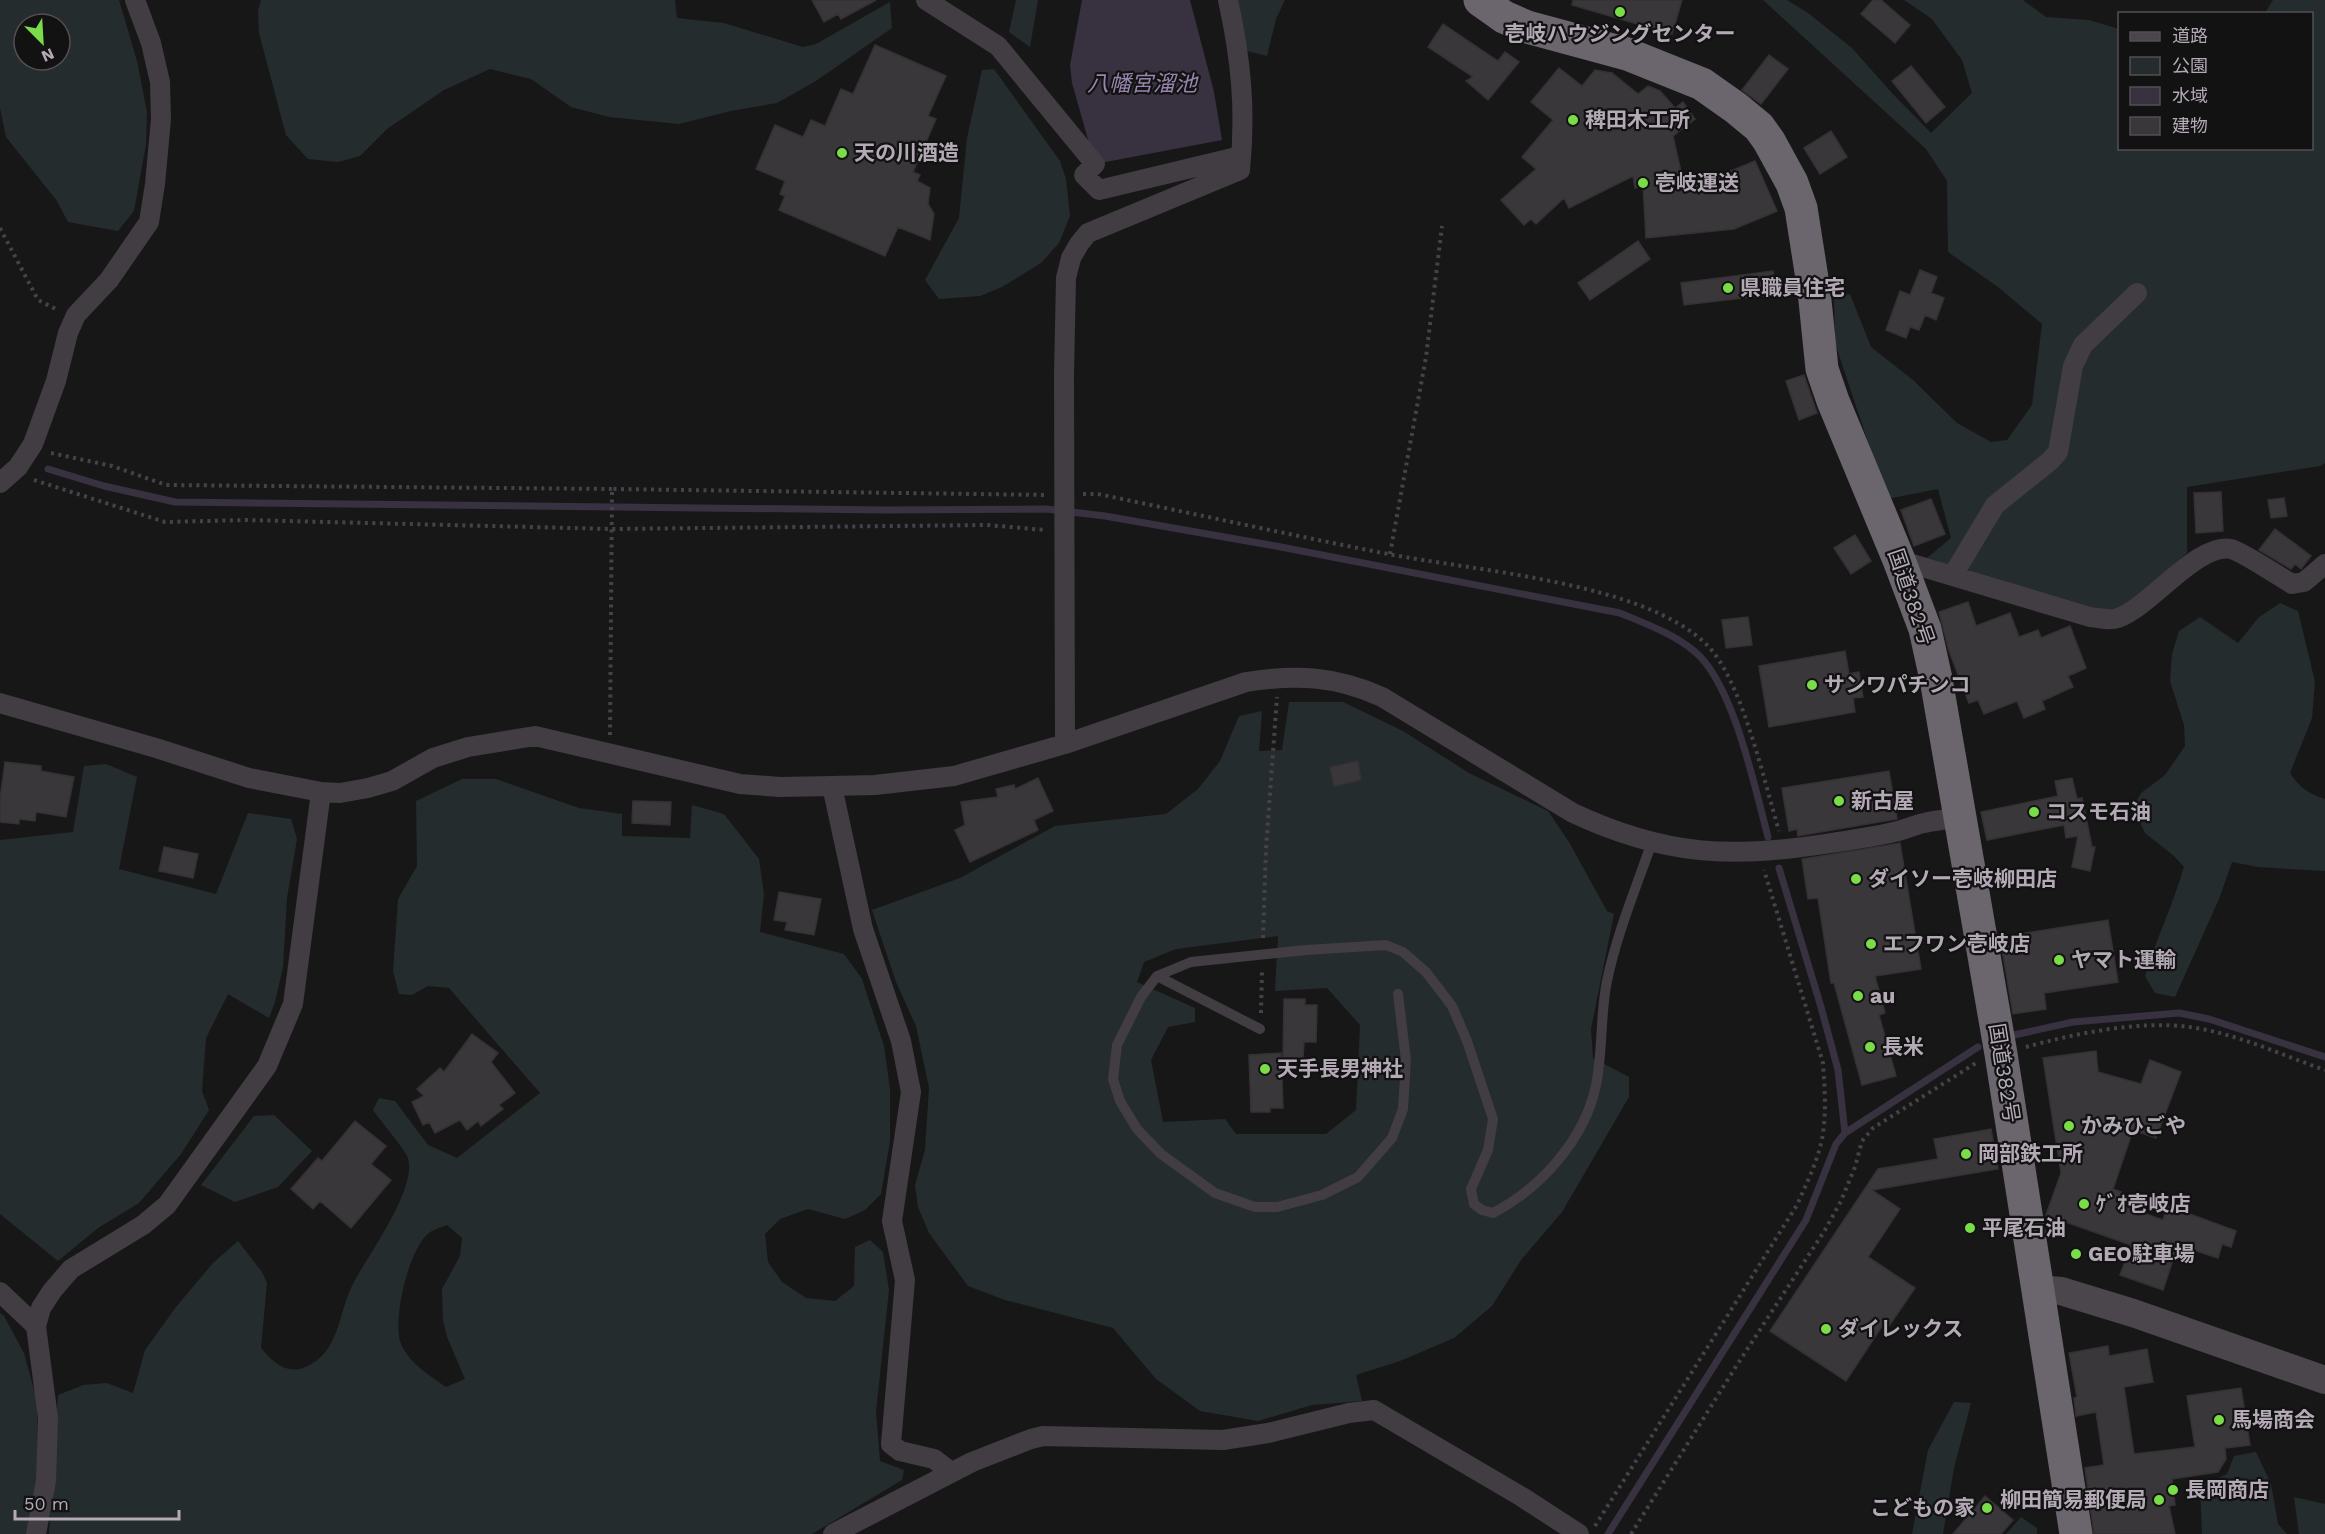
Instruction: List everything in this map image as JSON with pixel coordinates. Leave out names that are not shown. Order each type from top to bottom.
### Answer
[{"type":"highway","name":"国道382号","points":[[1480,0],[1504,17],[1527,27],[1627,54],[1702,84],[1759,128],[1769,141],[1792,183],[1801,208],[1814,291],[1822,369],[1925,628],[1938,687],[2001,1054],[2076,1534]]},
{"type":"street","points":[[0,483],[18,467],[33,444],[56,381],[68,333],[76,315],[109,280],[149,222],[161,119],[160,82],[151,43],[135,0]]},
{"type":"street","points":[[926,0],[998,46],[1095,164],[1084,175],[1099,190],[1241,156]]},
{"type":"street","points":[[1065,744],[1066,278],[1071,258],[1088,233],[1240,170],[1243,110],[1239,53],[1228,0]]},
{"type":"street","points":[[1953,575],[1995,506],[2058,452],[2073,366],[2083,345],[2137,293]]},
{"type":"street","points":[[1899,560],[2090,617],[2116,619],[2140,607],[2180,570],[2218,550],[2232,549],[2292,584],[2304,582],[2325,564]]},
{"type":"street","points":[[0,703],[156,748],[249,778],[321,792],[340,793],[368,788],[392,781],[433,758],[468,747],[535,736],[740,784],[831,786],[875,785],[954,776],[1065,744],[1246,682],[1278,677],[1318,678],[1361,688],[1382,697],[1574,813],[1606,828],[1684,849],[1758,852],[1785,850],[1894,832],[1924,822],[1960,816]]},
{"type":"street","points":[[831,786],[863,929],[901,1041],[911,1092],[892,1221],[905,1280],[891,1444],[900,1450],[934,1459],[951,1472]]},
{"type":"street","points":[[36,1534],[46,1481],[48,1418],[36,1326],[41,1308],[71,1269],[143,1225],[167,1205],[267,1066],[293,1004],[321,792]]},
{"type":"street","points":[[2038,1289],[2061,1291],[2133,1313],[2325,1380]]},
{"type":"street","points":[[0,1292],[36,1326]]},
{"type":"street","points":[[833,1534],[951,1472],[1043,1436],[1223,1440],[1268,1433],[1340,1415],[1374,1410],[1522,1497],[1579,1534]]},
{"type":"lane","points":[[1398,994],[1406,1060],[1403,1109],[1392,1138],[1358,1177],[1322,1195],[1277,1207],[1255,1207],[1215,1193],[1161,1154],[1137,1129],[1120,1101],[1113,1079],[1117,1045],[1141,998],[1157,976],[1191,962],[1386,945],[1402,952],[1426,972],[1452,1006],[1467,1041],[1493,1119],[1488,1150],[1471,1189],[1474,1204],[1493,1214],[1540,1178],[1574,1140],[1586,1116],[1596,1085],[1603,1011],[1616,943],[1652,842]]},
{"type":"lane","points":[[1157,976],[1260,1029]]},
{"type":"path","points":[[1390,554],[1426,357],[1442,226]]},
{"type":"path","points":[[0,228],[38,300],[53,309],[76,315]]},
{"type":"path","points":[[33,444],[55,454],[112,466],[166,485],[612,489],[1066,497],[1098,494],[1390,554],[1568,585],[1644,607],[1687,628],[1708,646],[1724,666],[1733,687],[1785,850]]},
{"type":"path","points":[[18,467],[34,480],[165,522],[246,519],[612,529],[987,525],[1064,527]]},
{"type":"path","points":[[610,753],[612,489]]},
{"type":"path","points":[[1261,1016],[1266,849],[1278,677]]},
{"type":"path","points":[[1590,1534],[1797,1205],[1818,1156],[1824,1128],[1826,1095],[1823,1063],[1758,852]]},
{"type":"path","points":[[1631,1534],[1734,1368],[1825,1230],[1844,1193],[1862,1141],[1873,1128],[1989,1055],[2001,1054],[2066,1036],[2097,1031],[2155,1026],[2188,1026],[2220,1033],[2325,1070]]},
{"type":"green space","points":[[0,0],[119,0],[137,61],[147,112],[146,144],[134,211],[118,231],[68,222],[57,201],[6,137],[0,108]]},
{"type":"green space","points":[[261,0],[675,0],[677,18],[724,23],[803,47],[816,44],[890,2],[892,28],[816,81],[777,103],[731,111],[679,124],[609,117],[571,107],[531,79],[490,69],[444,90],[387,129],[360,156],[338,162],[308,159],[286,135],[259,33],[258,11]]},
{"type":"green space","points":[[1016,0],[1038,0],[1030,47],[1009,32]]},
{"type":"green space","points":[[1236,0],[1285,0],[1276,19],[1267,56],[1247,51]]},
{"type":"green space","points":[[1763,0],[1787,0],[1808,13],[1852,48],[1931,133],[1972,93],[1962,60],[1932,19],[1904,0],[2023,0],[2046,17],[2089,20],[2118,29],[2118,150],[2313,150],[2313,12],[2266,12],[2273,0],[2325,0],[2325,463],[2320,466],[2187,487],[2187,553],[2120,613],[2096,611],[1927,558],[1951,538],[1938,489],[1887,499],[1835,343],[1834,297],[1850,294],[1871,347],[1913,380],[1957,423],[1991,442],[2007,440],[2032,405],[2042,324],[1998,287],[1948,252],[1947,181],[1926,149]]},
{"type":"green space","points":[[994,69],[1060,161],[1066,179],[1070,216],[1059,243],[1041,263],[1002,287],[980,296],[939,299],[925,280],[959,218],[967,138],[982,70]]},
{"type":"green space","points":[[2280,603],[2298,611],[2315,682],[2312,718],[2290,773],[2305,789],[2325,799],[2325,871],[2258,867],[2232,862],[2219,899],[2175,997],[2155,993],[2145,976],[2184,867],[2145,833],[2133,808],[2141,793],[2165,775],[2185,746],[2184,725],[2170,681],[2172,654],[2179,631],[2200,617],[2238,643],[2259,617]]},
{"type":"green space","points":[[1289,702],[1343,702],[1403,731],[1469,773],[1548,811],[1569,842],[1607,911],[1614,914],[1591,1029],[1593,1058],[1629,1077],[1629,1097],[1562,1212],[1521,1260],[1492,1306],[1454,1338],[1400,1361],[1356,1375],[1362,1401],[1312,1405],[1258,1421],[1200,1411],[1156,1379],[1113,1328],[1005,1300],[968,1286],[929,1233],[918,1207],[915,1185],[925,1150],[929,1088],[916,1026],[896,982],[872,910],[960,878],[1055,826],[1166,814],[1198,789],[1220,761],[1239,716],[1262,711],[1259,751],[1282,750]],"holes":[[[1278,936],[1275,991],[1327,988],[1360,1025],[1356,1110],[1326,1134],[1236,1134],[1225,1119],[1163,1122],[1151,1060],[1168,1027],[1195,1022],[1195,1008],[1137,982],[1144,962],[1176,949]]]},
{"type":"green space","points":[[106,764],[137,777],[119,869],[216,894],[248,813],[291,819],[297,839],[287,898],[283,967],[269,1018],[228,994],[206,1038],[202,1091],[209,1110],[181,1154],[139,1203],[98,1228],[58,1261],[0,1214],[0,840],[73,832],[84,766]]},
{"type":"green space","points":[[462,779],[496,779],[579,808],[622,814],[622,836],[690,838],[692,805],[724,814],[759,859],[764,894],[760,932],[844,954],[862,979],[884,1046],[890,1089],[890,1141],[881,1194],[865,1210],[845,1219],[808,1209],[780,1219],[765,1234],[768,1262],[782,1282],[806,1298],[835,1301],[854,1286],[855,1247],[870,1240],[883,1252],[889,1290],[876,1412],[880,1461],[904,1470],[902,1480],[812,1534],[49,1534],[58,1395],[83,1385],[107,1383],[133,1393],[145,1350],[176,1307],[213,1263],[238,1241],[262,1272],[267,1283],[261,1348],[274,1362],[290,1369],[303,1368],[315,1362],[325,1353],[336,1331],[348,1294],[399,1203],[409,1171],[406,1154],[373,1110],[379,1098],[395,1101],[428,1145],[457,1158],[540,1093],[449,988],[428,986],[412,995],[399,994],[393,971],[398,899],[417,866],[416,801]],"holes":[[[447,1225],[462,1238],[460,1256],[442,1289],[443,1320],[447,1337],[465,1379],[446,1387],[419,1367],[403,1349],[398,1330],[399,1316],[404,1283],[415,1252],[422,1240],[430,1232]]]},
{"type":"green space","points":[[274,1115],[312,1151],[278,1187],[235,1202],[201,1185],[254,1116]]},
{"type":"green space","points":[[0,1313],[4,1316],[24,1353],[37,1401],[39,1485],[28,1534],[0,1534]]},
{"type":"green space","points":[[1954,1402],[1971,1403],[1954,1468],[1943,1534],[1912,1534],[1928,1450]]},
{"type":"green space","points":[[2256,1452],[2271,1484],[2278,1524],[2287,1534],[2202,1534],[2200,1486],[2227,1474],[2234,1456]]},
{"type":"green space","points":[[2294,1497],[2325,1504],[2325,1534],[2299,1534]]},
{"type":"green space","points":[[2021,1517],[2037,1528],[2037,1534],[2006,1534]]},
{"type":"water","name":"八幡宮溜池","points":[[1082,0],[1190,0],[1214,92],[1222,140],[1095,164],[1072,83],[1070,65]]},
{"type":"building","points":[[812,0],[876,0],[841,19],[838,14],[824,22]]},
{"type":"building","points":[[1573,0],[1682,0],[1672,34],[1572,5]]},
{"type":"building","points":[[1873,0],[1881,0],[1910,25],[1895,43],[1861,14]]},
{"type":"building","points":[[1443,24],[1498,61],[1505,52],[1519,62],[1488,100],[1466,81],[1473,77],[1428,47]]},
{"type":"building","name":"天の川酒造","points":[[875,45],[946,76],[928,116],[936,119],[913,172],[920,175],[917,181],[930,188],[928,204],[934,214],[930,240],[898,227],[885,256],[779,210],[785,196],[780,194],[785,181],[756,169],[775,125],[803,137],[811,120],[825,126],[841,89],[853,94]]},
{"type":"building","points":[[1769,55],[1788,69],[1761,104],[1742,90]]},
{"type":"building","points":[[1911,66],[1945,107],[1926,123],[1892,81]]},
{"type":"building","points":[[1559,68],[1582,86],[1595,70],[1612,73],[1638,94],[1648,86],[1660,91],[1675,108],[1683,102],[1695,119],[1673,136],[1685,190],[1755,161],[1777,211],[1734,229],[1646,238],[1643,186],[1635,188],[1633,176],[1569,208],[1564,198],[1536,224],[1531,219],[1524,225],[1501,200],[1536,169],[1522,157],[1553,120],[1531,102]]},
{"type":"building","points":[[1831,131],[1847,157],[1820,174],[1804,148]]},
{"type":"building","points":[[1638,241],[1650,259],[1590,300],[1578,283]]},
{"type":"building","points":[[1920,270],[1937,277],[1931,293],[1944,298],[1936,320],[1925,315],[1919,330],[1910,327],[1906,338],[1886,330],[1900,291],[1910,295]]},
{"type":"building","name":"県職員住宅","points":[[1773,271],[1776,294],[1684,305],[1681,283]]},
{"type":"building","points":[[1804,375],[1817,413],[1799,420],[1786,381]]},
{"type":"building","points":[[2221,492],[2223,531],[2196,533],[2194,493]]},
{"type":"building","points":[[2284,498],[2287,516],[2271,518],[2268,500]]},
{"type":"building","points":[[1931,499],[1945,534],[1914,546],[1901,510]]},
{"type":"building","points":[[2275,529],[2311,556],[2301,569],[2295,564],[2291,569],[2259,550]]},
{"type":"building","points":[[1855,535],[1871,561],[1851,574],[1834,548]]},
{"type":"building","points":[[1968,602],[1976,626],[2010,613],[2019,637],[2038,630],[2041,638],[2070,626],[2086,668],[2068,676],[2073,687],[2042,701],[2045,709],[2024,718],[2017,701],[1984,714],[1978,700],[1969,703],[1949,651],[1939,612]]},
{"type":"building","points":[[1748,617],[1752,645],[1726,648],[1722,620]]},
{"type":"building","name":"サンワパチンコ","points":[[1845,651],[1849,674],[1859,672],[1863,697],[1853,698],[1855,712],[1769,727],[1759,666]]},
{"type":"building","points":[[1358,761],[1361,780],[1334,786],[1330,767]]},
{"type":"building","points":[[5,762],[41,766],[41,771],[74,777],[66,817],[36,812],[35,821],[19,819],[19,824],[0,822],[0,799]]},
{"type":"building","name":"新古屋","points":[[1889,771],[1897,819],[1798,836],[1797,829],[1789,831],[1782,788]]},
{"type":"building","points":[[1038,778],[1053,811],[1034,820],[1038,830],[970,862],[955,830],[965,825],[961,802],[998,797],[996,789],[1014,785],[1015,789]]},
{"type":"building","points":[[2072,778],[2077,799],[2082,798],[2092,847],[2095,847],[2090,871],[2072,867],[2078,836],[2066,838],[2064,825],[1987,840],[1981,812],[2058,796],[2055,781]]},
{"type":"building","points":[[633,801],[671,802],[670,825],[632,823]]},
{"type":"building","points":[[1900,843],[1921,969],[1875,976],[1885,1013],[1879,1015],[1896,1076],[1862,1085],[1834,983],[1831,983],[1818,898],[1808,899],[1802,859]]},
{"type":"building","points":[[164,847],[198,854],[193,878],[159,871]]},
{"type":"building","points":[[779,892],[821,899],[814,935],[785,930],[787,922],[774,920]]},
{"type":"building","name":"ヤマト運輸","points":[[2108,920],[2118,982],[2044,993],[2046,1009],[2013,1014],[2000,937]]},
{"type":"building","points":[[1284,999],[1305,999],[1305,1005],[1317,1005],[1316,1042],[1304,1042],[1303,1058],[1283,1058]]},
{"type":"building","points":[[472,1034],[498,1053],[491,1062],[515,1093],[499,1105],[503,1109],[481,1126],[478,1121],[467,1130],[460,1120],[435,1133],[429,1122],[423,1125],[412,1102],[424,1096],[417,1089],[440,1068],[444,1072]]},
{"type":"building","points":[[2096,1051],[2098,1072],[2141,1084],[2150,1060],[2181,1072],[2156,1138],[2133,1130],[2113,1189],[2121,1192],[2117,1204],[2163,1220],[2168,1206],[2236,1231],[2231,1247],[2222,1244],[2218,1258],[2178,1245],[2163,1290],[2120,1275],[2131,1245],[2046,1215],[2061,1173],[2043,1058]]},
{"type":"building","points":[[1281,1053],[1283,1108],[1270,1108],[1270,1112],[1251,1112],[1249,1055]]},
{"type":"building","points":[[355,1121],[386,1146],[371,1164],[391,1180],[351,1228],[320,1201],[313,1209],[291,1189],[318,1158],[322,1161]]},
{"type":"building","points":[[1991,1129],[1998,1169],[1872,1190],[1900,1209],[1868,1257],[1915,1288],[1887,1329],[1882,1326],[1846,1381],[1770,1331],[1878,1169],[1938,1159],[1934,1139]]},
{"type":"building","points":[[2108,1346],[2109,1356],[2147,1349],[2153,1382],[2124,1387],[2134,1454],[2195,1447],[2187,1396],[2241,1388],[2250,1445],[2225,1448],[2226,1459],[2218,1472],[2172,1479],[2175,1505],[2169,1506],[2175,1534],[2094,1534],[2085,1468],[2104,1465],[2096,1412],[2076,1416],[2074,1398],[2077,1397],[2069,1353]]},
{"type":"building","name":"こどもの家","points":[[1985,1496],[2013,1520],[2001,1534],[1953,1534]]},
{"type":"waterway","points":[[48,469],[104,486],[175,502],[885,510],[1046,509],[1105,516],[1281,547],[1620,613],[1677,639],[1694,651],[1708,666],[1720,686],[1741,737],[1768,837]]},
{"type":"waterway","points":[[1779,868],[1838,1070],[1845,1133]]},
{"type":"waterway","points":[[2014,1035],[2073,1022],[2179,1013],[2209,1019],[2325,1057]]},
{"type":"waterway","points":[[1608,1534],[1806,1220],[1836,1144],[1845,1133],[1978,1047]]},
{"type":"place","name":"壱岐ハウジングセンター","points":[[1620,12]]},
{"type":"place","name":"稗田木工所","points":[[1573,120]]},
{"type":"place","name":"天の川酒造","points":[[842,153]]},
{"type":"place","name":"壱岐運送","points":[[1643,183]]},
{"type":"place","name":"県職員住宅","points":[[1728,288]]},
{"type":"place","name":"サンワパチンコ","points":[[1812,685]]},
{"type":"place","name":"新古屋","points":[[1839,801]]},
{"type":"place","name":"コスモ石油","points":[[2034,812]]},
{"type":"place","name":"ダイソー壱岐柳田店","points":[[1856,879]]},
{"type":"place","name":"エフワン壱岐店","points":[[1871,944]]},
{"type":"place","name":"ヤマト運輸","points":[[2059,960]]},
{"type":"place","name":"au","points":[[1858,996]]},
{"type":"place","name":"長米","points":[[1870,1047]]},
{"type":"place","name":"天手長男神社","points":[[1265,1069]]},
{"type":"place","name":"かみひごや","points":[[2069,1126]]},
{"type":"place","name":"岡部鉄工所","points":[[1966,1154]]},
{"type":"place","name":"ｹﾞｵ壱岐店","points":[[2084,1204]]},
{"type":"place","name":"平尾石油","points":[[1970,1228]]},
{"type":"place","name":"GEO駐車場","points":[[2076,1254]]},
{"type":"place","name":"ダイレックス","points":[[1826,1329]]},
{"type":"place","name":"馬場商会","points":[[2219,1420]]},
{"type":"place","name":"長岡商店","points":[[2173,1490]]},
{"type":"place","name":"柳田簡易郵便局","points":[[2159,1500]]},
{"type":"place","name":"こどもの家","points":[[1987,1508]]}]
